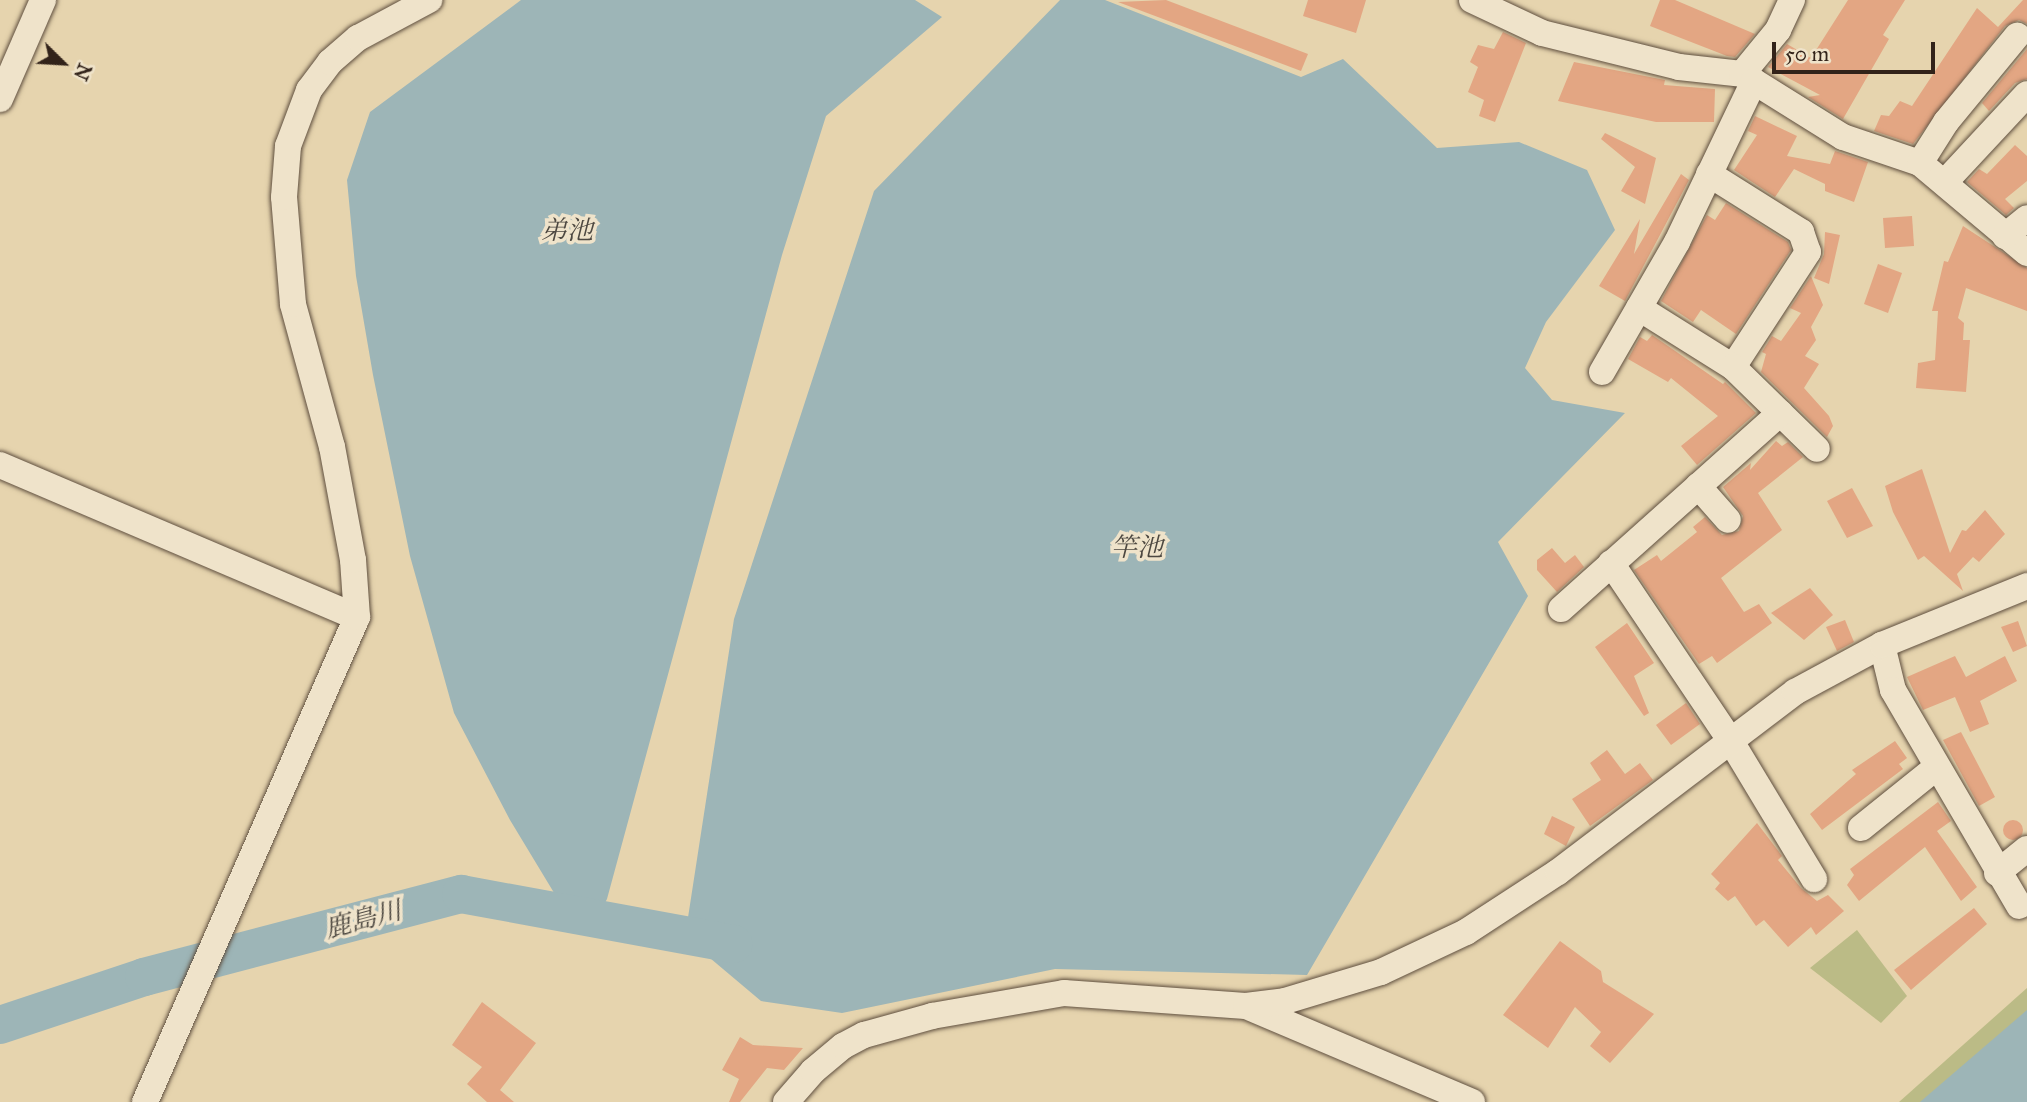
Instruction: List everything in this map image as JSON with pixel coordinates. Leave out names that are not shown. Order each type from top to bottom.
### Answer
[{"type":"street","points":[[0,99],[43,0]]},
{"type":"street","points":[[145,1102],[357,617],[354,560],[332,447],[293,304],[284,197],[288,146],[309,90],[330,62],[358,38],[429,0]]},
{"type":"street","points":[[1472,0],[1542,33],[1679,67],[1748,78],[1843,137],[1920,163],[2027,253]]},
{"type":"street","points":[[1602,372],[1639,308],[1709,174],[1748,78],[1778,30],[1791,0]]},
{"type":"street","points":[[1920,163],[1946,122],[2017,36]]},
{"type":"street","points":[[1945,182],[2027,94]]},
{"type":"street","points":[[1709,174],[1801,232],[1808,252],[1733,367]]},
{"type":"street","points":[[2005,236],[2027,218]]},
{"type":"street","points":[[1639,308],[1733,367],[1817,449]]},
{"type":"street","points":[[1561,609],[1780,413]]},
{"type":"street","points":[[0,465],[357,617]]},
{"type":"street","points":[[1698,486],[1728,520]]},
{"type":"street","points":[[1611,564],[1732,743],[1814,879]]},
{"type":"street","points":[[786,1102],[813,1071],[843,1046],[864,1035],[932,1016],[1064,993],[1246,1006],[1285,1001],[1381,972],[1466,932],[1558,872],[1732,743],[1795,692],[1882,645],[2027,586]]},
{"type":"street","points":[[1882,645],[1893,690],[1997,873],[2019,906]]},
{"type":"street","points":[[1861,827],[1937,767]]},
{"type":"street","points":[[1997,873],[2027,849]]},
{"type":"street","points":[[1246,1006],[1472,1102]]},
{"type":"green space","points":[[1857,930],[1907,996],[1881,1023],[1810,968]]},
{"type":"green space","points":[[2027,988],[2027,1102],[1899,1102]]},
{"type":"water","name":"弟池","points":[[521,0],[915,0],[942,17],[826,116],[782,255],[607,899],[600,912],[562,906],[510,820],[454,713],[410,556],[373,375],[356,276],[347,180],[370,112]]},
{"type":"water","name":"竿池","points":[[1060,0],[1105,0],[1301,77],[1343,59],[1437,148],[1519,142],[1587,170],[1615,230],[1546,322],[1525,368],[1552,400],[1625,413],[1498,542],[1528,596],[1307,975],[1055,969],[842,1013],[761,1001],[685,937],[734,619],[874,191]]},
{"type":"water","points":[[2027,1010],[2027,1102],[1920,1102]]},
{"type":"building","points":[[1166,0],[1308,54],[1301,71],[1118,2]]},
{"type":"building","points":[[1308,0],[1366,0],[1356,33],[1303,16]]},
{"type":"building","points":[[1660,0],[1675,0],[1755,34],[1735,57],[1727,56],[1650,26]]},
{"type":"building","points":[[1848,0],[1905,0],[1883,35],[1889,39],[1843,119],[1808,97],[1820,95],[1768,67],[1787,44],[1811,58]]},
{"type":"building","points":[[2023,0],[2027,0],[2027,24],[2019,20],[2005,26],[1913,144],[1874,131],[1881,115],[1889,116],[1900,101],[1912,106],[1977,8],[1998,27]]},
{"type":"building","points":[[1503,32],[1526,43],[1495,122],[1479,116],[1484,100],[1468,92],[1478,67],[1470,62],[1478,45],[1494,49]]},
{"type":"building","points":[[2027,49],[2027,79],[2015,83],[1989,111],[1982,103]]},
{"type":"building","points":[[1574,62],[1665,80],[1664,85],[1715,89],[1714,122],[1656,122],[1558,101]]},
{"type":"building","points":[[1755,116],[1797,136],[1787,156],[1830,164],[1835,151],[1868,162],[1854,202],[1825,191],[1825,184],[1794,169],[1775,197],[1734,170],[1757,135],[1748,131]]},
{"type":"building","points":[[1605,133],[1656,158],[1645,204],[1621,191],[1635,167],[1601,139]]},
{"type":"building","points":[[2015,145],[2027,156],[2027,181],[2005,199],[2014,208],[2006,215],[1967,182],[1979,169],[1987,174]]},
{"type":"building","points":[[1681,174],[1689,180],[1625,301],[1599,286],[1640,219],[1634,254]]},
{"type":"building","points":[[1726,203],[1788,242],[1791,250],[1736,334],[1701,310],[1693,322],[1661,301],[1707,215],[1715,220]]},
{"type":"building","points":[[1912,216],[1914,246],[1885,248],[1883,218]]},
{"type":"building","points":[[1963,226],[2027,268],[2027,311],[1966,288],[1958,318],[1964,323],[1963,340],[1970,340],[1966,392],[1916,388],[1918,363],[1935,360],[1938,311],[1932,311],[1944,261],[1948,262]]},
{"type":"building","points":[[1825,232],[1840,235],[1829,284],[1814,278],[1824,254]]},
{"type":"building","points":[[1878,264],[1902,273],[1888,313],[1864,304]]},
{"type":"building","points":[[1811,276],[1823,305],[1811,327],[1816,340],[1805,356],[1819,364],[1804,388],[1829,416],[1833,426],[1827,437],[1761,372],[1766,354],[1762,352],[1772,336],[1781,341],[1801,313],[1790,308]]},
{"type":"building","points":[[1652,335],[1723,384],[1725,382],[1756,413],[1697,465],[1681,446],[1718,416],[1671,378],[1668,382],[1628,359],[1640,337],[1647,341]]},
{"type":"building","points":[[1776,441],[1782,446],[1788,442],[1803,457],[1758,493],[1782,530],[1721,578],[1744,612],[1759,604],[1772,623],[1717,663],[1712,656],[1699,664],[1634,570],[1657,555],[1661,561],[1697,532],[1693,527],[1705,517],[1722,535],[1739,531],[1743,516],[1723,487],[1751,463],[1750,470]]},
{"type":"building","points":[[1922,469],[1950,553],[1962,530],[1966,531],[1985,510],[2005,534],[1979,562],[1973,557],[1957,574],[1963,591],[1924,556],[1918,560],[1893,512],[1885,486]]},
{"type":"building","points":[[1852,488],[1873,526],[1847,538],[1827,501]]},
{"type":"building","points":[[1552,548],[1565,563],[1575,555],[1584,567],[1557,592],[1537,570],[1537,560]]},
{"type":"building","points":[[1810,588],[1833,615],[1804,640],[1771,613]]},
{"type":"building","points":[[1845,620],[1854,642],[1837,651],[1826,627]]},
{"type":"building","points":[[2018,621],[2027,646],[2013,652],[2001,627]]},
{"type":"building","points":[[1627,623],[1654,663],[1634,676],[1649,713],[1644,716],[1595,647]]},
{"type":"building","points":[[1955,656],[1966,677],[2005,656],[2017,681],[1980,701],[1989,724],[1970,732],[1955,697],[1923,710],[1907,677]]},
{"type":"building","points":[[1686,703],[1700,724],[1671,745],[1656,725]]},
{"type":"building","points":[[1961,732],[1995,797],[1979,806],[1943,740]]},
{"type":"building","points":[[1895,741],[1907,758],[1899,764],[1903,769],[1822,830],[1810,814],[1856,774],[1852,770]]},
{"type":"building","points":[[1607,750],[1625,774],[1640,763],[1653,780],[1590,826],[1572,799],[1601,780],[1590,763]]},
{"type":"building","points":[[1938,802],[1951,821],[1937,831],[1977,887],[1961,901],[1925,847],[1859,901],[1847,885],[1854,875],[1850,869]]},
{"type":"building","points":[[1552,816],[1575,827],[1566,846],[1544,834]]},
{"type":"building","points":[[2013,820],[2020,823],[2023,830],[2020,837],[2013,840],[2006,837],[2003,830],[2006,823]]},
{"type":"building","points":[[1757,823],[1782,856],[1778,860],[1801,888],[1817,901],[1828,895],[1844,911],[1816,935],[1811,927],[1788,947],[1764,920],[1756,926],[1735,896],[1728,901],[1715,889],[1720,883],[1711,874]]},
{"type":"building","points":[[1974,908],[1987,924],[1911,990],[1894,970]]},
{"type":"building","points":[[1560,941],[1601,971],[1603,982],[1654,1014],[1610,1063],[1590,1046],[1601,1032],[1575,1007],[1548,1048],[1503,1015]]},
{"type":"building","points":[[482,1002],[536,1043],[500,1090],[514,1102],[487,1102],[467,1084],[482,1067],[452,1045]]},
{"type":"building","points":[[740,1037],[753,1045],[803,1048],[784,1070],[767,1068],[740,1102],[729,1102],[739,1079],[722,1070]]},
{"type":"waterway","name":"鹿島川","points":[[0,1025],[144,977],[461,894],[733,944]]}]
